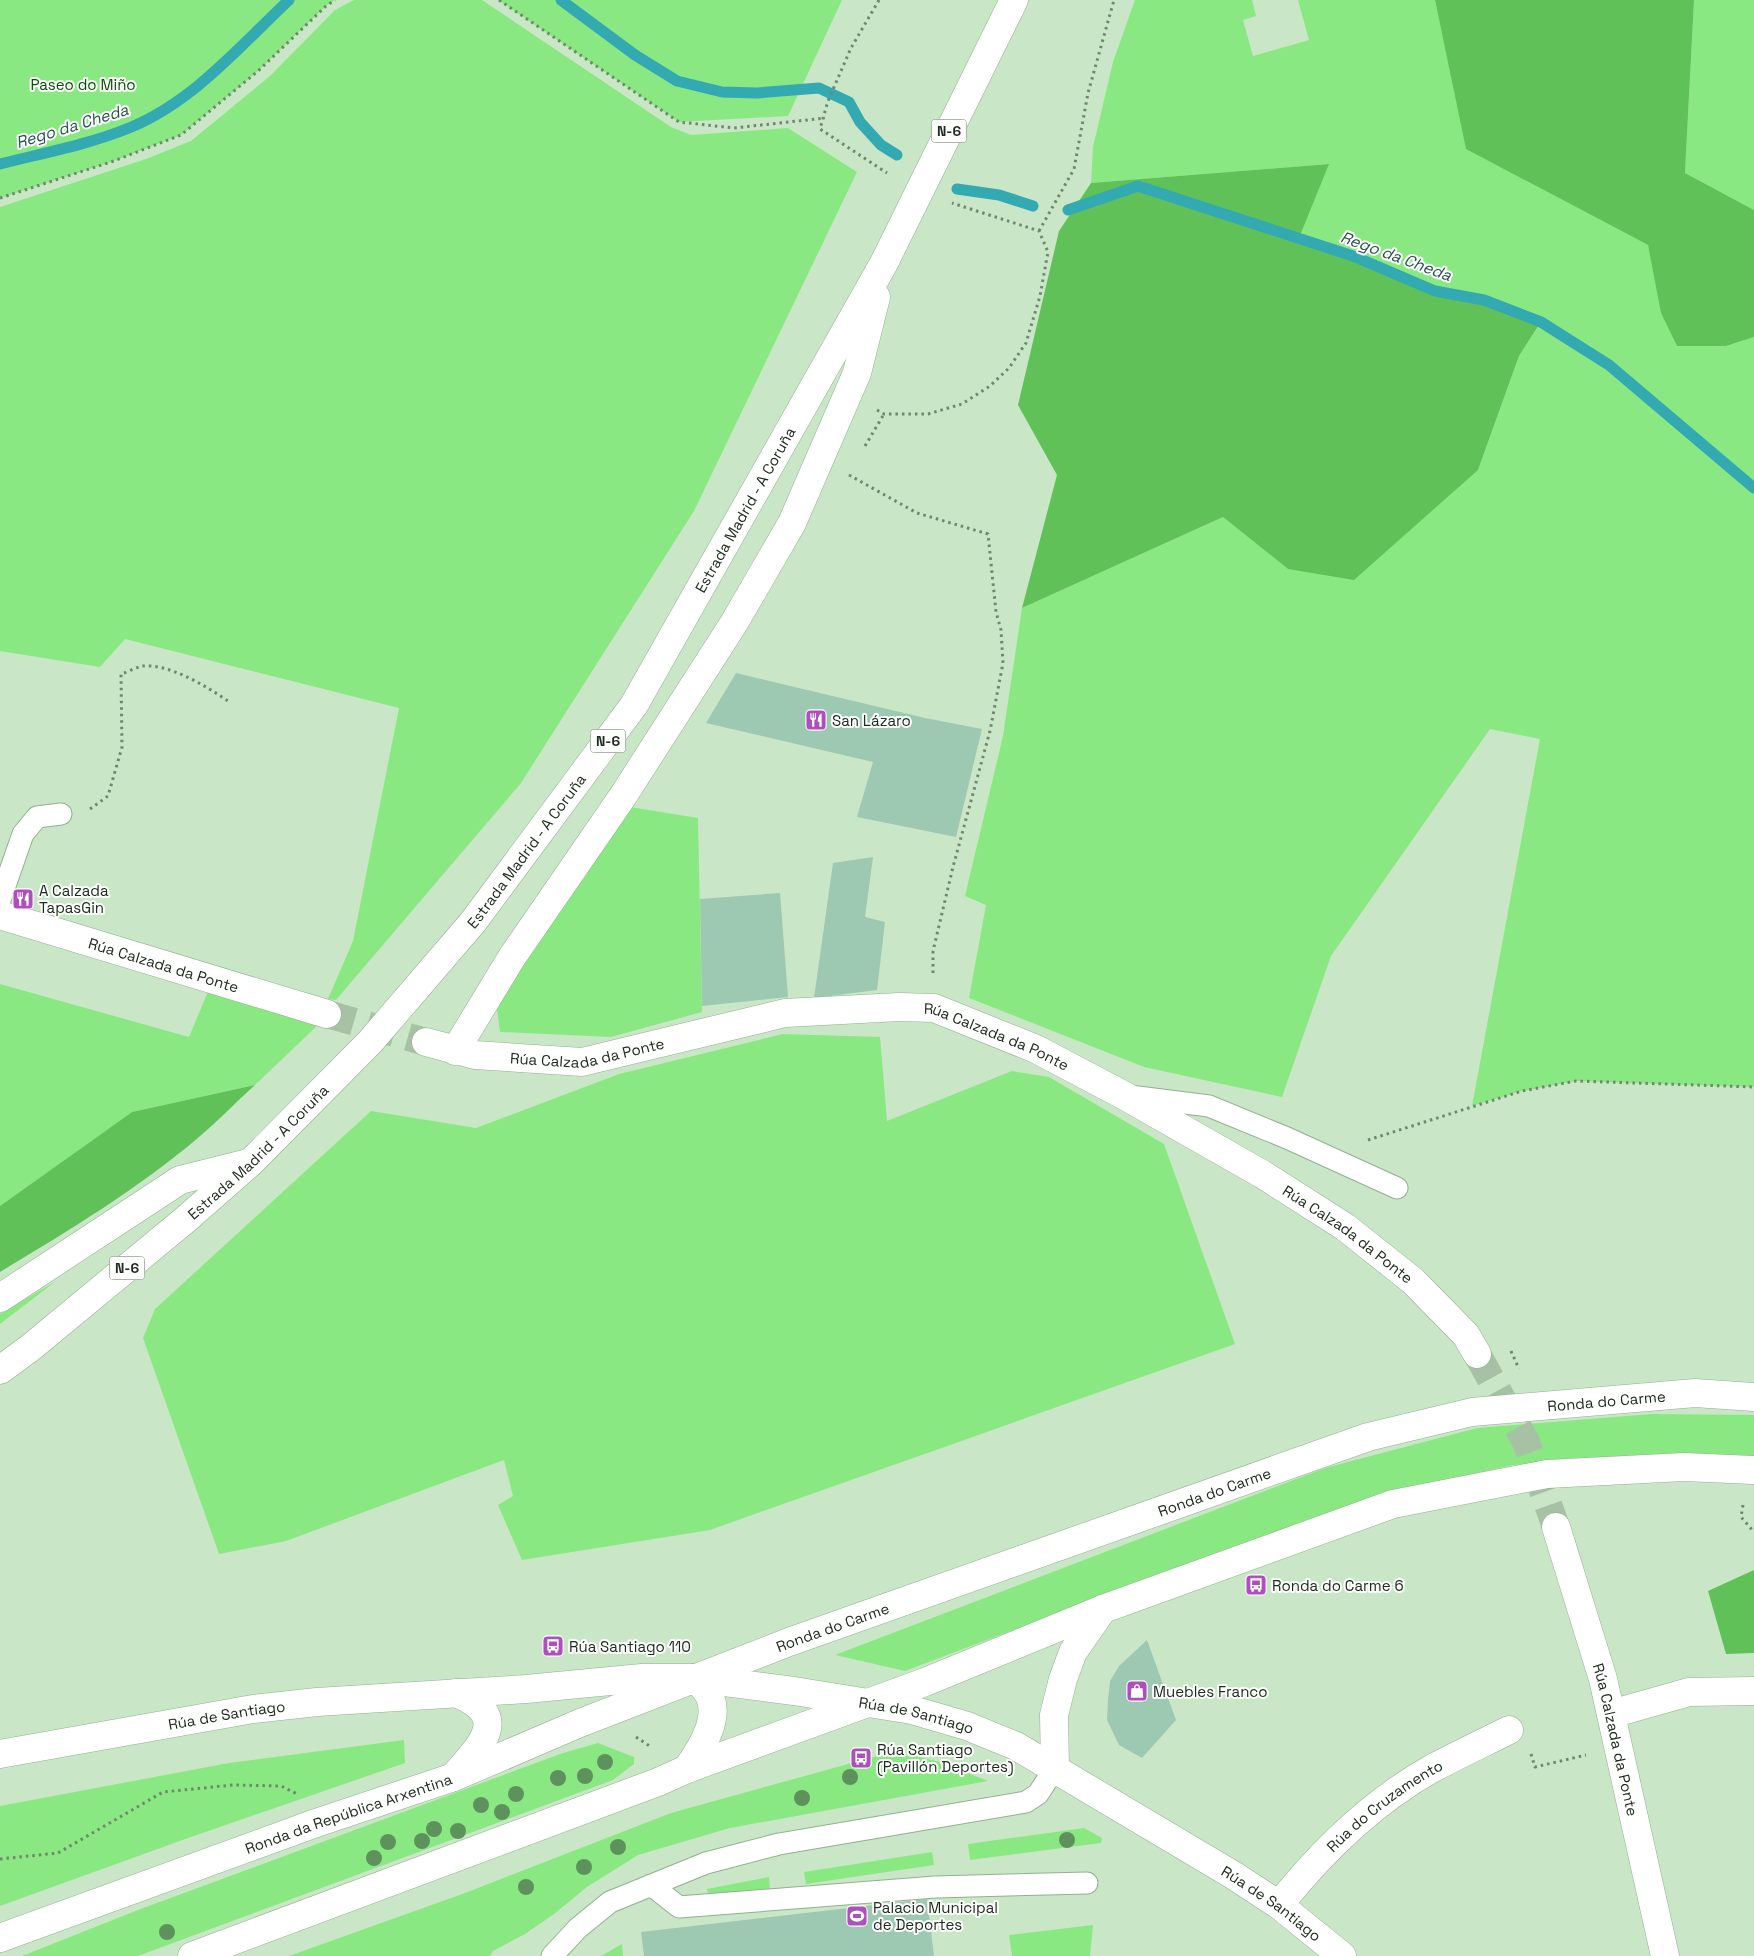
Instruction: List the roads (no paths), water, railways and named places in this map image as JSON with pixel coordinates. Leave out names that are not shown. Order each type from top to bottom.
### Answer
[{"type":"main road","name":"Estrada Madrid - A Coruña","points":[[0,1370],[67,1318],[252,1162],[370,1042],[473,922],[634,705],[884,263],[1014,0]]},
{"type":"main road","points":[[455,1051],[512,957],[623,796],[734,623],[792,523],[857,372],[884,263]]},
{"type":"main road","name":"Rúa Calzada da Ponte","points":[[0,915],[327,1014]]},
{"type":"main road","name":"Rúa Calzada da Ponte","points":[[426,1042],[475,1055],[582,1062],[785,1013],[934,1008],[1036,1049],[1125,1096],[1262,1174],[1345,1227],[1413,1281],[1466,1335],[1477,1354]]},
{"type":"main road","points":[[0,1298],[180,1180],[252,1162]]},
{"type":"main road","name":"Ronda do Carme","points":[[693,1678],[789,1642],[1368,1437],[1472,1412],[1695,1393],[1754,1397]]},
{"type":"main road","points":[[192,1956],[649,1785],[687,1769],[925,1682],[1102,1609],[1393,1504],[1547,1474],[1684,1468],[1754,1470]]},
{"type":"main road","name":"Rúa Calzada da Ponte","points":[[1556,1527],[1603,1678],[1665,1956]]},
{"type":"main road","points":[[1055,1768],[1054,1716],[1063,1679],[1073,1652],[1102,1609]]},
{"type":"main road","name":"Rúa de Santiago","points":[[0,1754],[253,1709],[317,1702],[526,1689],[642,1678],[693,1678],[868,1702],[912,1710],[966,1726],[1016,1746],[1233,1875],[1279,1906],[1342,1956]]},
{"type":"main road","points":[[687,1769],[707,1736],[712,1717],[711,1702],[706,1690],[693,1678]]},
{"type":"main road","name":"Ronda da República Arxentina","points":[[0,1938],[316,1823],[454,1777],[546,1737],[693,1678]]},
{"type":"main road","points":[[1611,1714],[1689,1692],[1754,1691]]},
{"type":"main road","points":[[454,1777],[475,1753],[488,1731],[488,1717],[482,1708],[472,1700],[456,1693]]},
{"type":"main road","name":"Rúa do Cruzamento","points":[[1279,1906],[1301,1878],[1349,1828],[1391,1796],[1432,1769],[1519,1739]]},
{"type":"lane","points":[[0,900],[23,834],[37,817],[61,814]]},
{"type":"lane","points":[[1125,1096],[1209,1106],[1397,1188]]},
{"type":"lane","points":[[552,1956],[578,1928],[610,1902],[706,1863],[779,1844],[1026,1802],[1038,1794],[1055,1768]]},
{"type":"lane","points":[[651,1885],[679,1907],[935,1887],[1087,1883]]},
{"type":"waterway","name":"Rego da Cheda","points":[[0,164],[97,139],[129,128],[152,117],[174,104],[215,72],[289,0]]},
{"type":"waterway","name":"Rego da Cheda","points":[[561,0],[635,55],[677,81],[722,92],[757,93],[819,88],[849,102],[860,122],[881,145],[897,155]]},
{"type":"waterway","name":"Rego da Cheda","points":[[1068,210],[1138,186],[1353,256],[1435,291],[1484,300],[1541,322],[1609,365],[1754,488]]},
{"type":"waterway","name":"Rego da Cheda","points":[[957,189],[999,195],[1033,206]]},
{"type":"tunnel","points":[[327,1014],[426,1042]]},
{"type":"tunnel","points":[[1477,1354],[1526,1442],[1556,1527]]},
{"type":"place","name":"San Lázaro","points":[[816,720]]},
{"type":"place","name":"A Calzada TapasGin","points":[[23,899]]},
{"type":"place","name":"Ronda do Carme 6","points":[[1256,1585]]},
{"type":"place","name":"Rúa Santiago 110","points":[[553,1646]]},
{"type":"place","name":"Muebles Franco","points":[[1137,1691]]},
{"type":"place","name":"Rúa Santiago (Pavillón Deportes)","points":[[861,1758]]},
{"type":"place","name":"Palacio Municipal de Deportes","points":[[857,1916]]},
{"type":"park label","name":"Paseo do Miño","points":[[83,84]]}]
